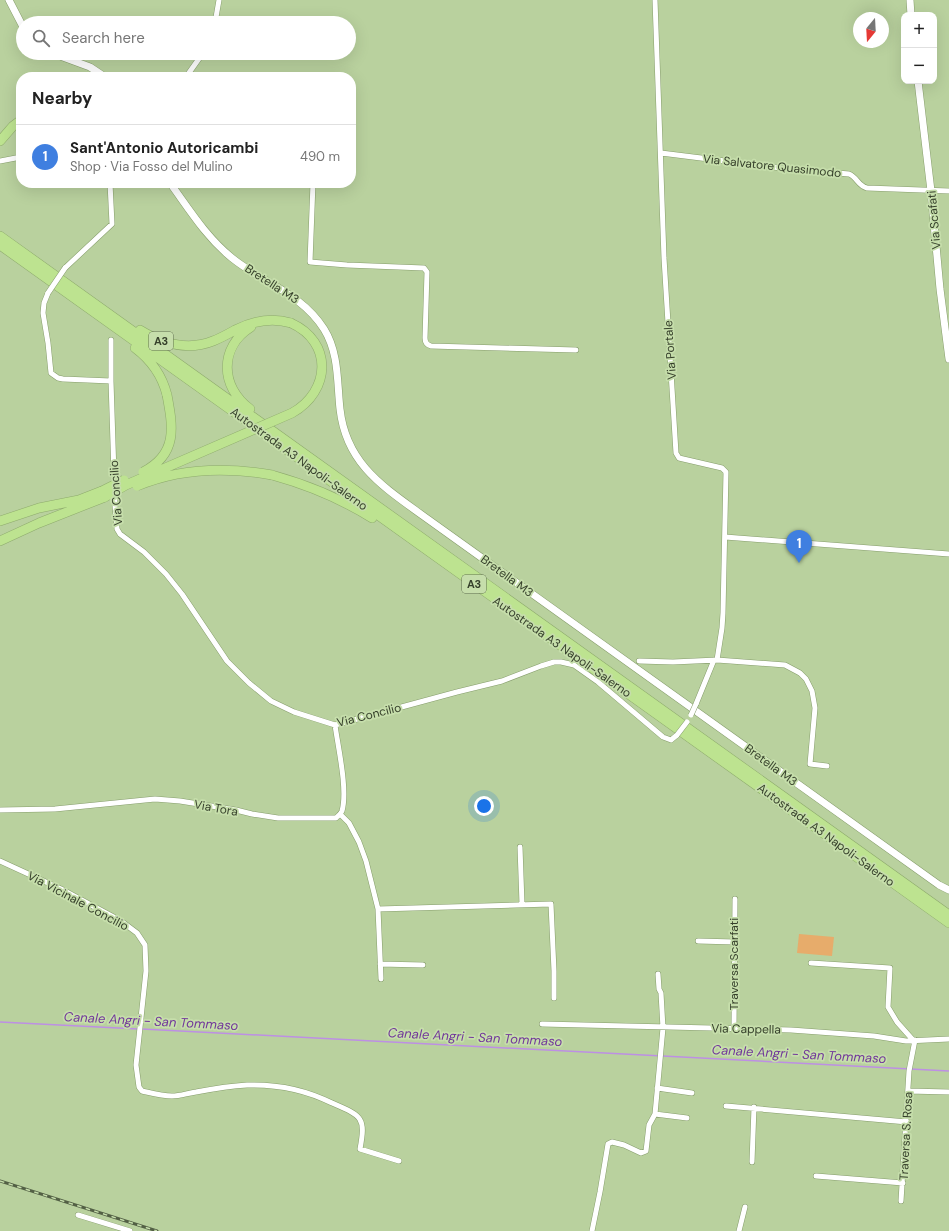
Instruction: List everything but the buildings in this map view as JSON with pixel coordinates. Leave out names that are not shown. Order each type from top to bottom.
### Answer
[{"type":"highway","points":[[0,141],[16,124]]},
{"type":"highway","name":"Autostrada A3 Napoli-Salerno","points":[[0,236],[68,289],[459,574],[949,923]]},
{"type":"highway","name":"Autostrada A3 Napoli-Salerno","points":[[0,245],[68,289],[313,460],[949,915]]},
{"type":"highway","name":"A3","points":[[0,541],[104,494],[292,413],[308,401],[314,394],[320,381],[322,367],[318,348],[306,332],[291,323],[282,320],[270,319],[251,323],[213,341],[203,344],[193,346],[175,345],[148,335],[113,311],[68,289]]},
{"type":"highway","name":"A3","points":[[68,289],[84,309],[149,360],[162,378],[167,395],[172,431],[166,451],[150,468],[104,494]]},
{"type":"highway","name":"A3","points":[[261,321],[245,331],[234,343],[227,366],[230,383],[239,399],[275,427],[313,460]]},
{"type":"highway","name":"A3","points":[[23,513],[39,508],[104,494],[169,476],[200,471],[241,470],[272,475],[316,489],[358,509],[411,545],[459,574]]},
{"type":"highway","points":[[0,521],[23,513]]},
{"type":"highway","points":[[0,525],[23,513]]},
{"type":"street","points":[[9,0],[17,16]]},
{"type":"street","points":[[216,16],[219,0]]},
{"type":"street","name":"Via Portale","points":[[655,0],[664,258],[676,453],[679,458],[718,467],[724,470],[726,475],[722,628],[716,660]]},
{"type":"street","points":[[910,0],[911,12]]},
{"type":"street","points":[[72,60],[90,66],[98,72]]},
{"type":"street","points":[[190,72],[198,60]]},
{"type":"street","name":"Via Scafati","points":[[918,84],[949,359]]},
{"type":"street","name":"Via Salvatore Quasimodo","points":[[661,154],[781,168],[849,174],[855,178],[860,185],[867,188],[949,191]]},
{"type":"street","points":[[0,161],[16,158]]},
{"type":"street","points":[[110,188],[112,224],[65,268],[48,293],[44,303],[43,313],[51,373],[58,378],[63,379],[111,381]]},
{"type":"street","name":"Bretella M3","points":[[174,188],[207,233],[232,258],[291,295],[307,308],[319,321],[334,353],[337,367],[340,410],[346,436],[357,459],[373,478],[422,515],[939,885],[949,890]]},
{"type":"street","points":[[313,188],[310,262],[424,268],[426,272],[425,342],[428,345],[576,350]]},
{"type":"street","name":"Via Concilio","points":[[111,340],[111,381],[117,529],[120,534],[144,552],[166,574],[182,594],[224,656],[238,673],[271,701],[282,707],[335,725],[502,681],[541,666],[554,662],[561,662],[574,665],[598,682],[663,737],[671,740],[677,735],[691,715],[716,660]]},
{"type":"street","points":[[725,537],[949,554]]},
{"type":"street","points":[[638,661],[674,662],[716,660],[786,665],[800,672],[810,684],[815,708],[810,764],[827,766]]},
{"type":"street","points":[[335,725],[342,770],[344,799],[342,813],[340,814],[349,823],[359,842],[366,861],[378,908],[381,979]]},
{"type":"street","name":"Via Tora","points":[[0,810],[55,809],[155,799],[236,810],[278,818],[336,818],[340,814]]},
{"type":"street","points":[[520,847],[522,904]]},
{"type":"street","name":"Via Vicinale Concilio","points":[[0,861],[104,911],[137,933],[145,945],[146,971],[136,1065],[139,1087],[142,1091],[172,1096],[247,1085],[273,1086],[314,1094],[341,1106],[360,1119],[363,1124],[360,1149],[399,1161]]},
{"type":"street","name":"Traversa Scarfati","points":[[734,1029],[735,899]]},
{"type":"street","points":[[378,908],[551,904],[555,983],[554,998]]},
{"type":"street","points":[[698,941],[734,942]]},
{"type":"street","points":[[811,962],[890,968],[888,1007],[897,1022],[914,1040]]},
{"type":"street","points":[[380,964],[423,965]]},
{"type":"street","points":[[592,1231],[607,1146],[612,1142],[644,1153],[646,1151],[649,1125],[655,1114],[663,1028],[661,993],[659,989],[658,974]]},
{"type":"street","name":"Via Cappella","points":[[542,1024],[791,1030],[914,1040],[949,1039]]},
{"type":"street","name":"Traversa S. Rosa","points":[[901,1201],[908,1091],[914,1040]]},
{"type":"street","points":[[657,1088],[692,1093]]},
{"type":"street","points":[[908,1091],[949,1092]]},
{"type":"street","points":[[726,1106],[907,1122]]},
{"type":"street","points":[[752,1162],[754,1108]]},
{"type":"street","points":[[655,1114],[687,1118]]},
{"type":"street","points":[[816,1176],[903,1183]]},
{"type":"street","points":[[739,1231],[745,1207]]},
{"type":"street","points":[[78,1215],[130,1231]]},
{"type":"shaded area","points":[[799,934],[834,937],[832,956],[797,953]]},
{"type":"waterway","name":"Canale Angri - San Tommaso","points":[[0,1022],[138,1029]]},
{"type":"waterway","name":"Canale Angri - San Tommaso","points":[[142,1029],[949,1071]]},
{"type":"railway","points":[[0,1181],[157,1231]]},
{"type":"place","name":"Sant'Antonio Autoricambi","points":[[799,563]]}]
